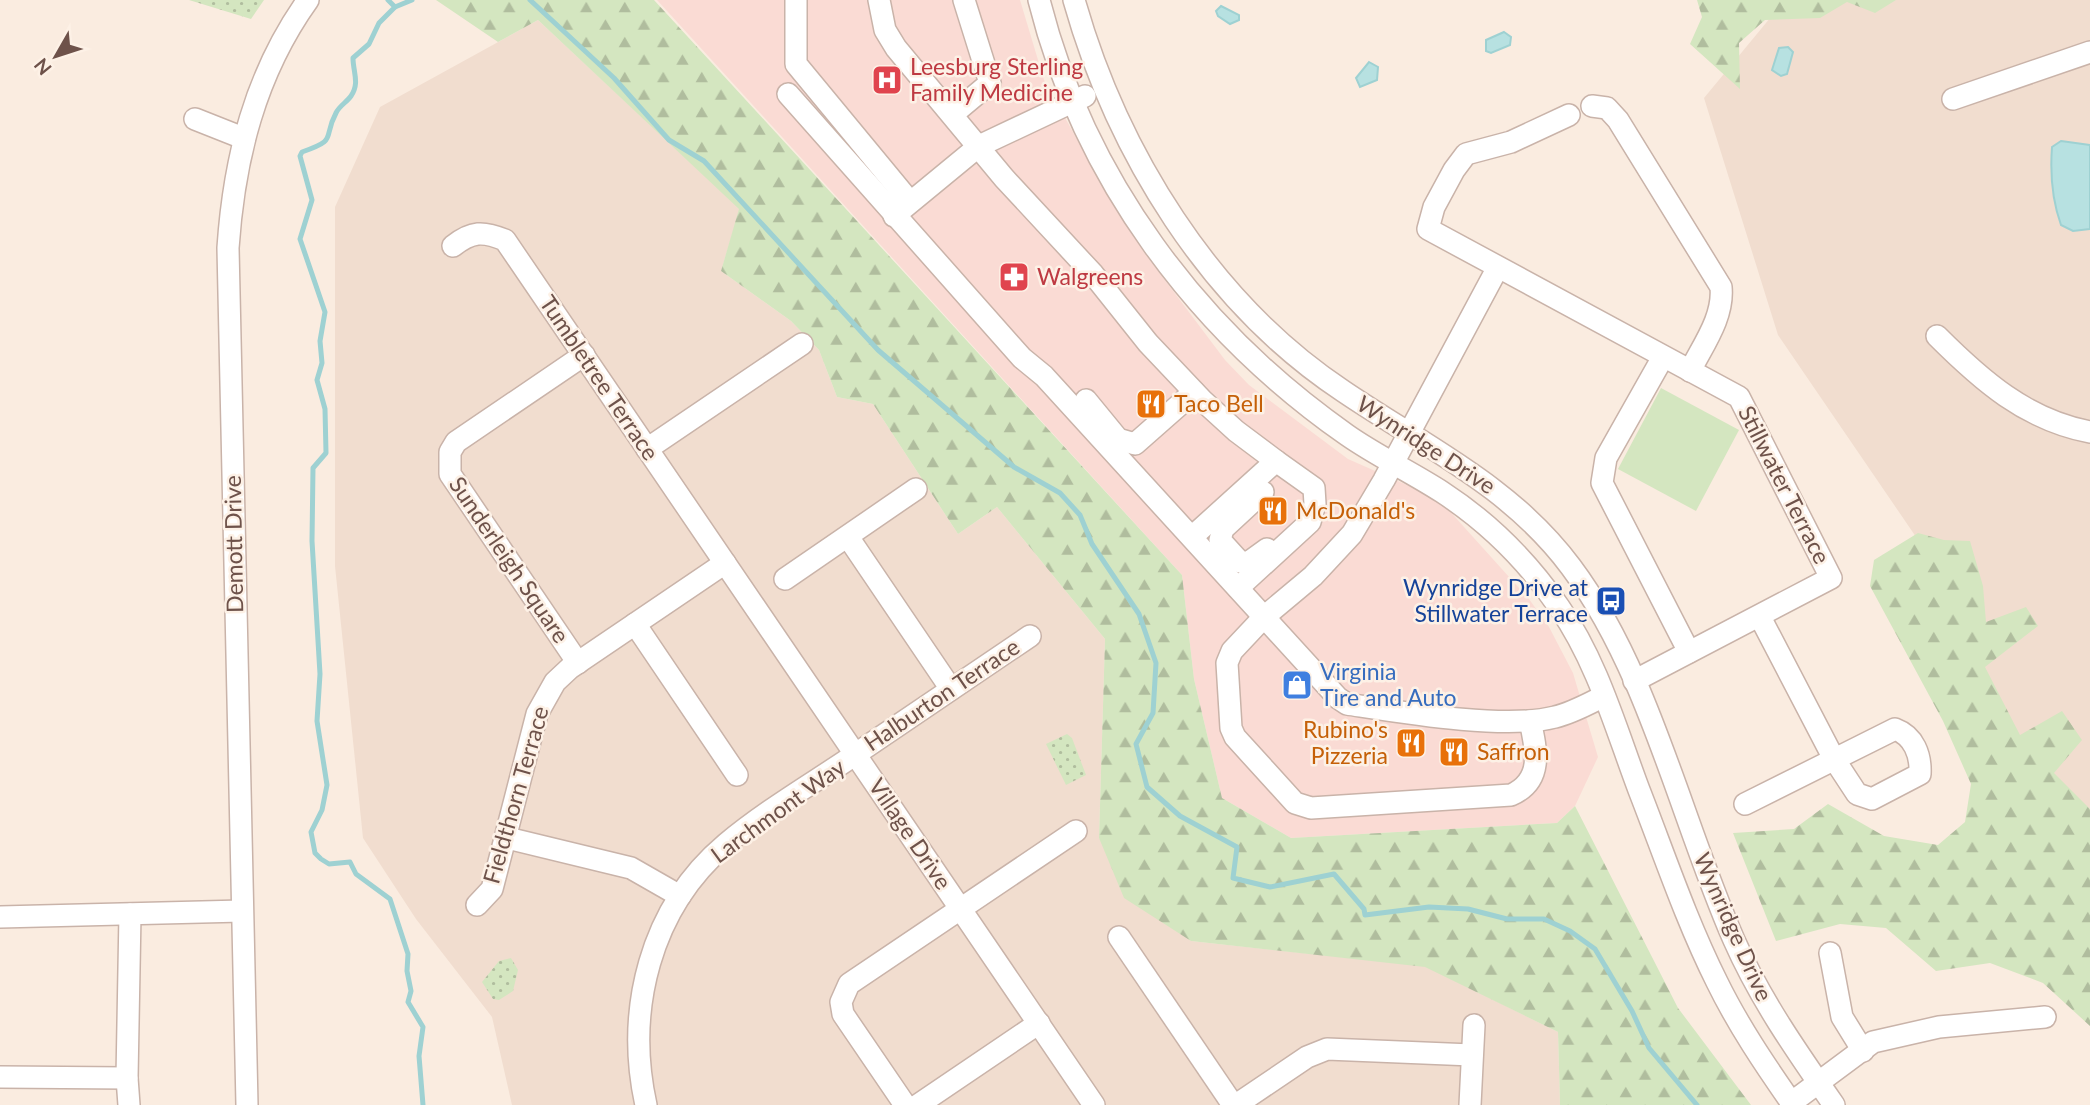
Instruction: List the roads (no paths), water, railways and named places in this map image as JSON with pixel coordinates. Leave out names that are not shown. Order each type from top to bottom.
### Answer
[{"type":"street","name":"Demott Drive","points":[[247,1105],[228,248],[232,196],[243,138],[273,58],[308,0]]},
{"type":"street","points":[[796,0],[796,64],[902,209],[925,250],[1022,358],[1118,439],[1135,444],[1198,396]]},
{"type":"street","points":[[878,0],[885,30],[979,146],[1093,274],[1147,343],[1198,396],[1314,488],[1315,504],[1310,522],[1238,588]]},
{"type":"street","points":[[953,114],[990,83],[964,0]]},
{"type":"street","name":"Wynridge Drive","points":[[1039,0],[1056,59],[1105,170],[1173,273],[1209,316],[1246,354],[1318,414],[1472,514],[1535,575],[1561,609],[1580,642],[1604,696],[1711,969],[1741,1026],[1792,1104]]},
{"type":"street","name":"Wynridge Drive","points":[[1074,0],[1103,89],[1154,187],[1203,258],[1267,328],[1322,375],[1480,477],[1510,501],[1549,539],[1596,602],[1616,637],[1634,681],[1738,950],[1767,1005],[1834,1105]]},
{"type":"street","points":[[1953,99],[2090,52]]},
{"type":"street","points":[[902,209],[979,146],[1103,89]]},
{"type":"street","points":[[788,94],[902,209]]},
{"type":"street","points":[[1592,106],[1607,108],[1618,120],[1721,287],[1722,299],[1715,323],[1690,371]]},
{"type":"street","name":"Stillwater Terrace","points":[[1569,115],[1511,142],[1466,154],[1434,207],[1428,229],[1739,397],[1831,578],[1634,681]]},
{"type":"street","points":[[195,119],[243,138]]},
{"type":"street","name":"Tumbletree Terrace","points":[[453,246],[469,233],[486,233],[505,240],[725,563]]},
{"type":"street","points":[[1497,268],[1352,534],[1337,552],[1241,639],[1227,663],[1231,728],[1295,803],[1311,808],[1511,794],[1524,789],[1535,772],[1530,721]]},
{"type":"street","points":[[1937,337],[1970,370],[2001,394],[2050,420],[2090,432]]},
{"type":"street","points":[[647,449],[802,344]]},
{"type":"street","name":"Sunderleigh Square","points":[[578,663],[450,474],[447,463],[456,442],[583,355]]},
{"type":"street","points":[[1663,357],[1606,458],[1602,482],[1689,652]]},
{"type":"street","points":[[1080,405],[1126,468],[1347,704],[1437,716],[1530,721],[1555,717],[1604,696]]},
{"type":"street","points":[[1282,465],[1223,529],[1222,544],[1233,558],[1249,562],[1315,504]]},
{"type":"street","points":[[1192,537],[1282,465]]},
{"type":"street","points":[[785,579],[916,489]]},
{"type":"street","points":[[848,537],[951,690]]},
{"type":"street","name":"Fieldthorn Terrace","points":[[477,905],[492,889],[537,714],[555,682],[578,663],[725,563]]},
{"type":"street","name":"Village Drive","points":[[725,563],[1094,1105]]},
{"type":"street","points":[[1745,804],[1834,759],[1760,617]]},
{"type":"street","points":[[635,624],[737,775]]},
{"type":"street","name":"Halburton Terrace","points":[[855,754],[1030,636]]},
{"type":"street","name":"Larchmont Way","points":[[646,1105],[637,1054],[641,995],[657,939],[680,896],[725,845],[855,754]]},
{"type":"street","points":[[905,1105],[843,1014],[843,992],[849,984],[1076,831]]},
{"type":"street","points":[[507,838],[631,868],[680,896]]},
{"type":"street","points":[[0,917],[243,911]]},
{"type":"street","points":[[129,1105],[127,1078],[130,914]]},
{"type":"street","points":[[1119,937],[1235,1105],[1307,1057],[1327,1049],[1472,1055]]},
{"type":"street","points":[[1830,953],[1842,1017],[1863,1051]]},
{"type":"street","points":[[1792,1104],[1873,1042],[1939,1027],[2045,1017]]},
{"type":"street","points":[[918,1105],[1039,1023]]},
{"type":"street","points":[[1470,1105],[1474,1025]]},
{"type":"street","points":[[0,1077],[127,1078]]},
{"type":"water","points":[[1221,6],[1239,15],[1239,20],[1230,24],[1218,16],[1216,11]]},
{"type":"water","points":[[1504,32],[1511,37],[1510,45],[1491,53],[1486,51],[1486,40]]},
{"type":"water","points":[[1788,47],[1793,52],[1787,74],[1781,76],[1772,70],[1779,48]]},
{"type":"water","points":[[1369,62],[1378,67],[1377,80],[1360,87],[1356,78]]},
{"type":"water","points":[[2061,141],[2090,145],[2090,229],[2073,231],[2061,225],[2058,216],[2051,167],[2052,147]]},
{"type":"waterway","points":[[388,0],[395,7],[379,23],[369,44],[353,58],[356,82],[354,91],[337,111],[325,141],[302,152],[300,156],[312,200],[300,239],[325,312],[320,341],[322,363],[317,380],[325,409],[326,453],[313,468],[312,541],[320,674],[317,721],[327,785],[322,810],[311,832],[315,853],[321,859],[329,864],[350,862],[356,874],[390,899],[408,954],[407,971],[411,991],[408,1002],[423,1027],[419,1056],[423,1105]]},
{"type":"waterway","points":[[395,7],[412,0]]},
{"type":"waterway","points":[[530,0],[614,78],[669,140],[704,161],[878,350],[1014,467],[1060,493],[1080,515],[1092,544],[1139,614],[1156,663],[1153,713],[1136,744],[1147,787],[1180,816],[1237,847],[1233,878],[1270,887],[1334,874],[1364,909],[1365,915],[1429,907],[1468,909],[1507,919],[1544,919],[1570,931],[1595,949],[1632,1011],[1649,1048],[1697,1105]]},
{"type":"place","name":"Leesburg Sterling Family Medicine","points":[[887,80]]},
{"type":"place","name":"Walgreens","points":[[1014,277]]},
{"type":"place","name":"Taco Bell","points":[[1151,404]]},
{"type":"place","name":"McDonald's","points":[[1273,511]]},
{"type":"place","name":"Wynridge Drive at Stillwater Terrace","points":[[1611,601]]},
{"type":"place","name":"Virginia Tire and Auto","points":[[1297,685]]},
{"type":"place","name":"Rubino's Pizzeria","points":[[1411,743]]},
{"type":"place","name":"Saffron","points":[[1454,752]]}]
